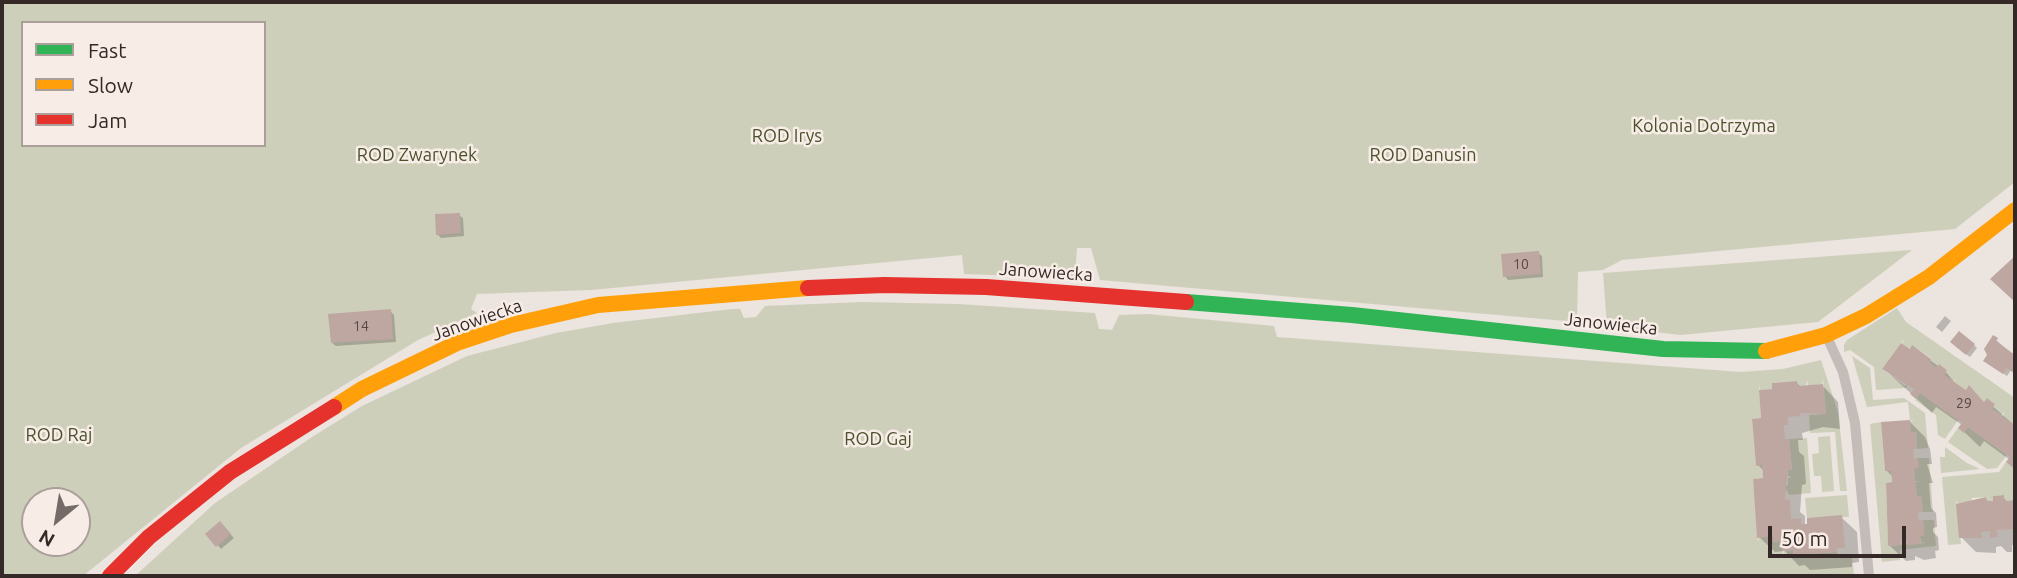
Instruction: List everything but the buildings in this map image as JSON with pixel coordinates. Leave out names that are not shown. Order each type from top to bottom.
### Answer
[{"type":"street","name":"Janowiecka","points":[[110,576],[149,537],[229,472],[362,389],[457,343],[511,325],[598,306],[714,293],[884,285],[986,287],[1352,315],[1689,351],[1768,351],[1826,335],[1866,316],[1929,277],[2015,210]]},
{"type":"lane","points":[[1826,335],[1843,372],[1855,423],[1869,576]]},
{"type":"green space","points":[[2,2],[2015,2],[2015,182],[1955,229],[1622,260],[1603,270],[1578,272],[1577,322],[1100,280],[1091,248],[1077,248],[1075,278],[964,274],[962,255],[591,290],[477,294],[471,309],[477,313],[418,340],[241,448],[83,576],[2,576]]},
{"type":"green space","points":[[1912,250],[1818,322],[1680,335],[1607,326],[1603,273]]},
{"type":"green space","name":"ROD Gaj","points":[[862,302],[958,304],[1095,313],[1099,329],[1112,330],[1119,315],[1148,314],[1274,326],[1277,337],[1741,372],[1783,369],[1821,360],[1838,412],[1847,491],[1840,491],[1835,432],[1810,433],[1809,415],[1826,414],[1823,379],[1822,384],[1808,386],[1807,380],[1806,386],[1798,386],[1797,381],[1772,383],[1772,389],[1760,390],[1759,384],[1761,418],[1752,419],[1756,465],[1762,465],[1763,478],[1753,479],[1758,542],[1759,537],[1773,536],[1773,542],[1781,541],[1783,556],[1784,551],[1793,550],[1793,555],[1837,552],[1838,557],[1852,556],[1854,576],[135,576],[215,503],[312,437],[362,406],[467,356],[556,333],[613,323],[732,309],[740,309],[744,318],[756,317],[765,306]]},
{"type":"green space","points":[[1897,308],[1906,322],[2015,398],[2014,425],[2003,417],[2004,412],[2001,415],[1992,409],[1995,404],[1987,398],[1984,402],[1969,386],[1966,390],[1954,382],[1956,378],[1953,382],[1944,375],[1947,370],[1939,364],[1936,368],[1929,362],[1931,358],[1913,346],[1910,349],[1902,344],[1904,339],[1882,369],[1905,386],[1908,384],[1906,388],[1876,390],[1874,367],[1850,350],[1844,352],[1844,345],[1847,340]]},
{"type":"green space","points":[[1852,356],[1870,368],[1873,400],[1904,398],[1925,413],[1928,448],[1917,449],[1916,432],[1911,432],[1910,421],[1915,420],[1910,420],[1908,402],[1867,407]]},
{"type":"green space","points":[[1920,393],[1958,420],[1945,439],[1938,435],[1936,415],[1915,400]]},
{"type":"green space","points":[[1881,422],[1885,471],[1891,471],[1892,482],[1886,483],[1888,546],[1925,543],[1921,542],[1920,536],[1924,535],[1923,520],[1934,520],[1936,546],[1900,550],[1900,560],[1882,562],[1870,424]]},
{"type":"green space","points":[[1968,427],[2007,455],[1997,468],[1987,469],[1948,442],[1958,428],[1964,432]]},
{"type":"green space","points":[[1830,436],[1834,491],[1822,492],[1821,476],[1814,476],[1812,454],[1819,453],[1818,437]]},
{"type":"green space","points":[[1807,438],[1811,493],[1789,495],[1784,485],[1788,485],[1788,478],[1792,477],[1788,476],[1788,470],[1792,469],[1789,439]]},
{"type":"green space","points":[[1945,447],[1980,469],[1941,473],[1940,457],[1945,457]]},
{"type":"green space","points":[[1918,458],[1929,458],[1933,512],[1923,512],[1921,496],[1917,496],[1915,482],[1920,481],[1915,481],[1914,469]]},
{"type":"green space","points":[[2006,462],[2012,467],[2015,463],[2015,500],[2004,501],[2003,495],[1993,496],[1993,501],[1987,501],[1986,497],[1972,498],[1971,503],[1958,504],[1956,499],[1961,544],[1948,545],[1942,477],[1999,472]]},
{"type":"green space","points":[[1847,495],[1849,517],[1807,518],[1805,498]]},
{"type":"traffic: fast","points":[[1186,302],[1352,315],[1663,349],[1766,351]]},
{"type":"traffic: slow","points":[[1766,351],[1826,335],[1866,316],[1929,277],[2015,210]]},
{"type":"traffic: slow","points":[[334,407],[362,389],[457,343],[511,325],[598,305],[808,288]]},
{"type":"traffic: jam","points":[[808,288],[884,285],[986,287],[1186,302]]},
{"type":"traffic: jam","points":[[110,576],[149,537],[230,472],[334,407]]},
{"type":"park label","name":"Kolonia Dotrzyma","points":[[1704,126]]},
{"type":"park label","name":"ROD Irys","points":[[787,136]]},
{"type":"park label","name":"ROD Zwarynek","points":[[417,155]]},
{"type":"park label","name":"ROD Danusin","points":[[1423,155]]},
{"type":"park label","name":"ROD Raj","points":[[59,435]]}]
